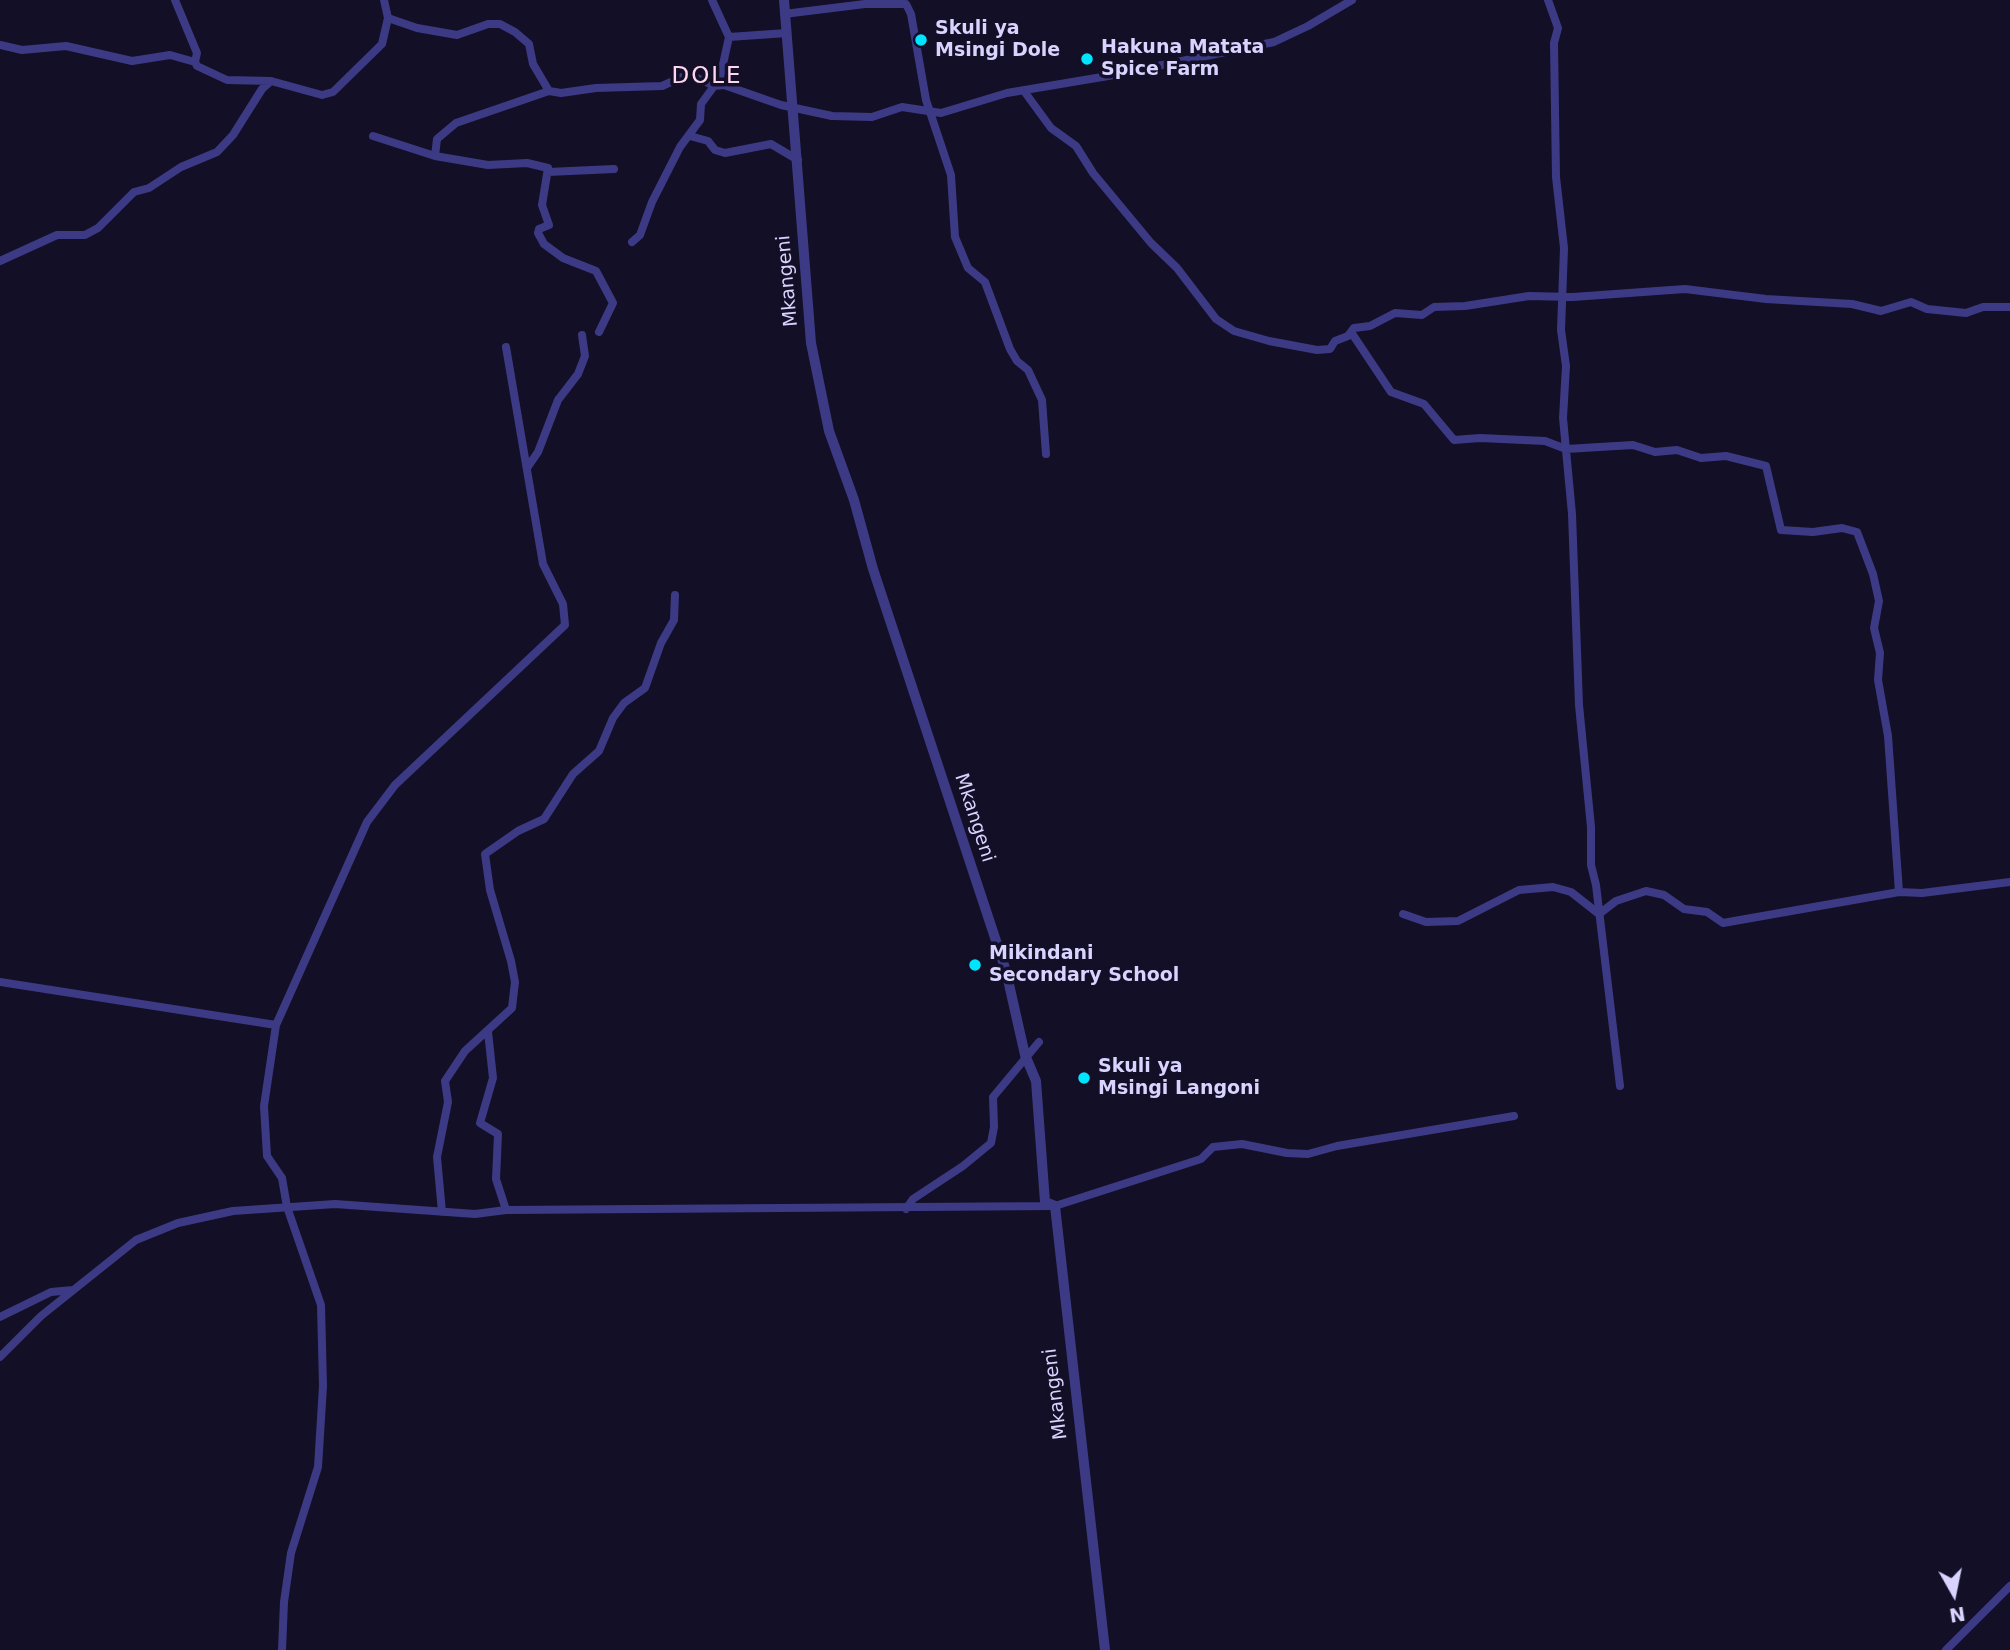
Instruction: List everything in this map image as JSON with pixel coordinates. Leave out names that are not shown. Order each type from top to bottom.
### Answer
[{"type":"street","points":[[175,0],[197,53],[195,62]]},
{"type":"street","points":[[0,45],[22,50],[66,46],[132,61],[170,55],[195,62],[197,66],[227,80],[271,81],[322,95],[333,92],[382,44],[388,18],[384,0]]},
{"type":"street","points":[[632,242],[640,235],[652,202],[680,147],[700,120],[701,104],[724,66],[729,37],[712,0]]},
{"type":"street","name":"Mkangeni","points":[[784,0],[811,343],[829,431],[854,500],[873,569],[1006,971],[1025,1055],[1036,1081],[1045,1202],[1055,1206],[1104,1650]]},
{"type":"street","points":[[435,156],[437,139],[456,123],[549,91],[561,93],[597,88],[662,86],[689,74],[714,86],[723,85],[794,108],[832,116],[872,117],[902,107],[941,113],[1024,91],[1274,42],[1352,0]]},
{"type":"street","points":[[1548,0],[1558,29],[1554,43],[1556,177],[1564,248],[1561,330],[1566,366],[1563,418],[1579,705],[1590,808],[1591,865],[1620,1086]]},
{"type":"street","points":[[784,14],[865,4],[906,4],[911,14],[930,113],[951,174],[955,237],[968,268],[985,282],[1010,349],[1017,361],[1028,370],[1037,387],[1042,400],[1046,454]]},
{"type":"street","points":[[388,18],[397,23],[448,35],[500,24],[530,44],[533,64],[549,91]]},
{"type":"street","points":[[729,37],[787,33]]},
{"type":"street","points":[[0,261],[57,235],[85,235],[98,228],[134,192],[149,188],[181,167],[217,152],[233,135],[261,89],[271,81]]},
{"type":"street","points":[[1024,91],[1051,128],[1076,146],[1093,173],[1151,243],[1177,268],[1216,319],[1249,336],[1317,351],[1330,349],[1335,341],[1354,328],[1370,326],[1395,313],[1422,315],[1434,307],[1465,306],[1529,296],[1562,297],[1685,289],[1766,299],[1852,304],[1881,311],[1911,302],[1927,309],[1966,313],[1983,307],[2010,307]]},
{"type":"street","points":[[373,136],[435,156],[488,165],[527,163],[548,168],[542,205],[549,225],[542,226],[538,233],[544,244],[562,258],[596,271],[613,303],[599,332]]},
{"type":"street","points":[[690,136],[708,141],[715,150],[725,153],[771,144],[798,160]]},
{"type":"street","points":[[548,172],[614,169]]},
{"type":"street","points":[[1351,332],[1391,393],[1424,404],[1454,440],[1480,438],[1545,441],[1566,449],[1633,445],[1655,452],[1678,450],[1701,458],[1726,457],[1766,466],[1781,530],[1814,532],[1842,528],[1857,532],[1873,574],[1879,601],[1874,628],[1880,653],[1878,680],[1888,736],[1899,892]]},
{"type":"street","points":[[527,468],[538,452],[558,400],[579,374],[585,356],[582,335]]},
{"type":"street","points":[[282,1650],[284,1602],[291,1553],[318,1467],[323,1386],[321,1305],[288,1207],[282,1178],[267,1156],[264,1106],[276,1024],[367,822],[396,785],[565,625],[563,604],[543,564],[506,347]]},
{"type":"street","points":[[442,1212],[437,1157],[448,1102],[444,1081],[465,1051],[512,1008],[515,982],[489,890],[485,855],[518,831],[544,819],[573,774],[599,751],[613,718],[624,703],[645,688],[661,643],[674,620],[675,595]]},
{"type":"street","points":[[1599,914],[1616,901],[1646,891],[1664,895],[1684,909],[1707,912],[1723,923],[1899,892],[1923,893],[2010,882]]},
{"type":"street","points":[[1403,914],[1426,922],[1458,921],[1519,890],[1553,887],[1571,892],[1599,914]]},
{"type":"street","points":[[0,982],[276,1024]]},
{"type":"street","points":[[488,1032],[493,1078],[480,1123],[498,1134],[496,1179],[506,1210]]},
{"type":"street","points":[[906,1209],[913,1199],[963,1167],[990,1143],[994,1127],[993,1097],[1025,1055],[1040,1042]]},
{"type":"street","points":[[0,1357],[41,1316],[136,1240],[178,1223],[233,1211],[335,1204],[490,1213],[506,1210],[1055,1206],[1201,1159],[1213,1147],[1242,1144],[1287,1153],[1308,1154],[1337,1146],[1514,1116]]},
{"type":"street","points":[[0,1317],[51,1292],[73,1290]]},
{"type":"street","points":[[1946,1650],[2010,1586]]},
{"type":"place","name":"Skuli ya Msingi Dole","points":[[921,40]]},
{"type":"place","name":"Hakuna Matata Spice Farm","points":[[1087,59]]},
{"type":"place","name":"Mikindani Secondary School","points":[[975,965]]},
{"type":"place","name":"Skuli ya Msingi Langoni","points":[[1084,1078]]},
{"type":"district","name":"DOLE","points":[[707,77]]}]
